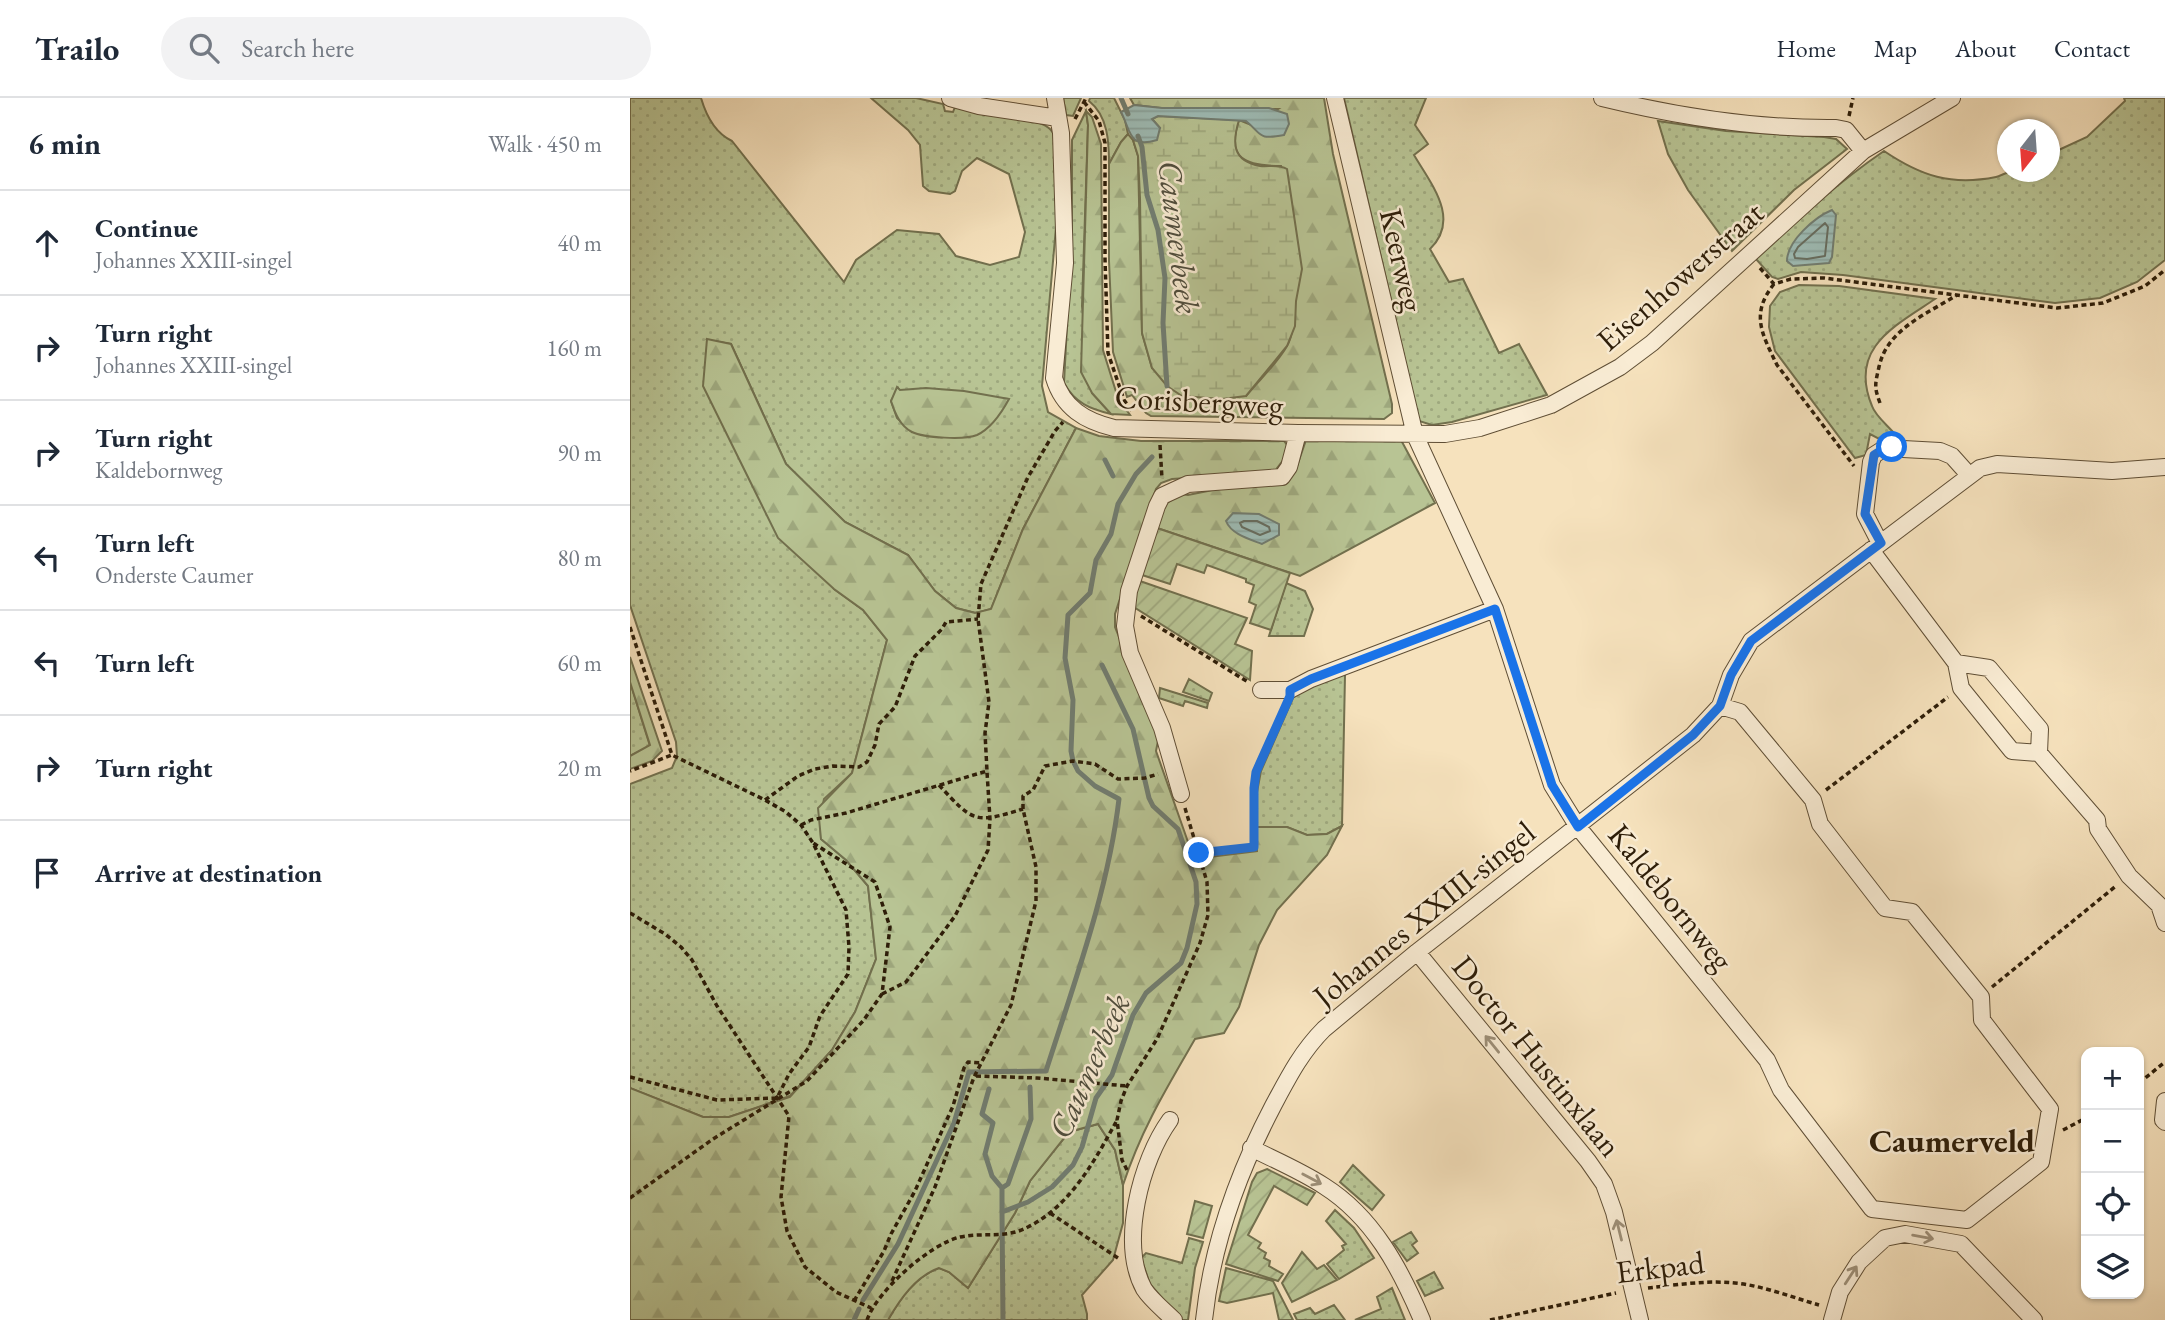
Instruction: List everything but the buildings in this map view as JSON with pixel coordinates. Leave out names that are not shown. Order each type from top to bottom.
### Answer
[{"type":"street","points":[[950,98],[979,106],[1058,118]]},
{"type":"street","name":"Corisbergweg","points":[[1055,98],[1061,133],[1065,262],[1055,378],[1059,392],[1074,410],[1087,419],[1114,428],[1415,435]]},
{"type":"street","name":"Keerweg","points":[[1335,98],[1415,435]]},
{"type":"street","points":[[1602,98],[1735,124],[1846,130],[1863,151]]},
{"type":"street","name":"Eisenhowerstraat","points":[[1415,435],[1492,425],[1551,405],[1620,367],[1652,343],[1863,151],[1952,98]]},
{"type":"street","points":[[1181,794],[1162,728],[1130,653],[1125,626],[1126,607],[1133,579],[1162,496],[1188,484],[1282,477],[1289,467],[1298,433]]},
{"type":"street","name":"Kaldebornweg","points":[[1415,435],[1495,609],[1552,785],[1578,827],[1766,1060],[1781,1090],[1872,1209],[1967,1220],[2041,1162],[2045,1139]]},
{"type":"street","points":[[1969,475],[1947,453],[1885,448],[1874,455],[1865,514],[1876,546],[1956,663],[1961,688],[2012,751],[2039,753]]},
{"type":"street","name":"Johannes XXIII-singel","points":[[1204,1320],[1208,1284],[1237,1181],[1251,1148],[1297,1061],[1310,1044],[1324,1029],[1417,952],[1693,735],[1720,706],[1731,675],[1751,641],[1980,468],[1997,464],[2112,471],[2165,467]]},
{"type":"street","points":[[1261,690],[1290,690],[1311,679],[1495,609]]},
{"type":"street","points":[[1956,663],[1989,668],[2040,729],[2039,753],[2097,820],[2098,829],[2129,876],[2162,903],[2165,923]]},
{"type":"street","points":[[1720,706],[1740,712],[1813,800],[1820,824],[1885,908],[1912,912],[1980,997],[1982,1020],[2050,1109],[2045,1139]]},
{"type":"street","name":"Doctor Hustinxlaan","points":[[1417,952],[1604,1184],[1614,1212],[1640,1320]]},
{"type":"street","points":[[2165,1101],[2165,1122]]},
{"type":"street","points":[[1170,1120],[1160,1133],[1138,1194],[1132,1224],[1137,1270],[1145,1290],[1174,1320]]},
{"type":"street","points":[[1251,1148],[1325,1186],[1358,1213],[1387,1248],[1422,1320]]},
{"type":"street","points":[[1833,1315],[1840,1292],[1859,1262],[1885,1238],[1905,1234],[1961,1244],[2034,1320]]},
{"type":"path","points":[[1849,115],[1853,98]]},
{"type":"path","points":[[1084,103],[1099,121],[1105,143],[1108,353],[1124,400],[1136,417],[1158,431]]},
{"type":"path","points":[[1749,256],[1774,284]]},
{"type":"path","points":[[1868,485],[1777,365],[1761,327],[1759,311],[1765,295],[1774,284],[1791,279],[1824,278],[2057,308],[2103,303],[2145,286],[2165,270]]},
{"type":"path","points":[[1880,403],[1874,388],[1881,355],[1894,335],[1956,295]]},
{"type":"path","points":[[630,1198],[713,1139],[807,1081],[834,1055],[883,994],[906,982],[955,916],[988,850],[990,818],[985,733],[989,702],[978,619],[978,598],[986,567],[1028,477],[1055,431],[1074,410]]},
{"type":"path","points":[[1161,453],[1162,462]]},
{"type":"path","points":[[1126,607],[1261,690]]},
{"type":"path","points":[[765,800],[798,776],[815,769],[833,766],[859,767],[867,762],[879,724],[895,707],[915,656],[946,622],[978,619]]},
{"type":"path","points":[[630,627],[672,755],[765,800],[786,812],[801,825],[813,843],[846,910],[848,974],[820,1016],[809,1046],[789,1074],[777,1098]]},
{"type":"path","points":[[1813,800],[1961,688]]},
{"type":"path","points":[[1199,853],[1254,847],[1256,772],[1290,696],[1290,690]]},
{"type":"path","points":[[630,771],[672,755]]},
{"type":"path","points":[[892,1281],[935,1186],[974,1076],[1011,1005],[1036,901],[1036,867],[1023,808],[1023,796],[1033,790],[1045,766],[1073,761],[1095,764],[1118,779],[1145,778]]},
{"type":"path","points":[[801,825],[987,771]]},
{"type":"path","points":[[939,785],[965,814],[990,818],[1023,808]]},
{"type":"path","points":[[867,1320],[869,1308],[892,1281],[953,1239],[1009,1235],[1028,1228],[1050,1213],[1072,1193],[1101,1149],[1117,1121],[1127,1086],[1157,1039],[1200,943],[1208,915],[1207,882],[1181,794]]},
{"type":"path","points":[[813,843],[875,882],[890,927],[883,994]]},
{"type":"path","points":[[1980,997],[2129,876]]},
{"type":"path","points":[[630,913],[681,947],[692,960],[718,1006],[789,1116],[781,1196],[786,1231],[805,1267],[836,1292],[869,1308]]},
{"type":"path","points":[[855,1301],[915,1191],[953,1106],[964,1068],[968,1062],[981,1063]]},
{"type":"path","points":[[2144,1079],[2165,1062]]},
{"type":"path","points":[[974,1076],[1024,1077],[1127,1086]]},
{"type":"path","points":[[630,1077],[718,1100],[777,1098]]},
{"type":"path","points":[[1117,1121],[1122,1160],[1138,1194]]},
{"type":"path","points":[[2045,1139],[2081,1121]]},
{"type":"path","points":[[1050,1213],[1137,1270]]},
{"type":"path","name":"Erkpad","points":[[1490,1320],[1633,1290],[1699,1283],[1733,1283],[1773,1291],[1833,1315]]},
{"type":"green space","points":[[630,98],[701,98],[716,128],[732,141],[844,282],[856,260],[897,230],[939,234],[956,256],[990,265],[1019,257],[1025,232],[1009,174],[977,158],[962,171],[955,191],[950,194],[929,191],[923,186],[920,145],[908,130],[871,98],[916,98],[943,104],[945,111],[953,112],[955,107],[1005,115],[1033,121],[1050,129],[1058,147],[1060,182],[1042,386],[1048,412],[1076,428],[1023,529],[991,609],[976,613],[956,608],[935,591],[908,555],[845,522],[786,464],[731,344],[707,340],[834,589],[863,610],[887,640],[852,773],[824,799],[820,817],[821,839],[846,860],[868,886],[876,959],[855,1012],[832,1050],[790,1096],[729,1117],[703,1117],[630,1088],[630,784],[672,768],[677,756],[676,742],[630,605]],"holes":[[[898,388],[1009,399],[912,432],[897,418],[891,401]]]},
{"type":"green space","points":[[1063,98],[1081,98],[1073,116],[1066,115]]},
{"type":"green space","points":[[1090,98],[1114,98],[1125,120],[1128,134],[1109,164],[1104,122],[1089,101]]},
{"type":"green space","points":[[1130,98],[1324,98],[1333,154],[1392,413],[1384,419],[1151,416],[1132,395],[1127,397],[1113,352],[1109,164],[1128,134],[1138,156],[1142,333],[1152,368],[1246,396],[1287,346],[1295,310],[1293,259],[1281,166],[1248,162],[1237,152],[1235,144],[1239,120],[1251,125],[1278,109],[1161,108],[1134,105]]},
{"type":"green space","points":[[1344,98],[1426,98],[1415,125],[1428,144],[1414,155],[1435,190],[1443,214],[1439,238],[1430,249],[1449,282],[1463,279],[1499,353],[1519,344],[1547,395],[1452,422],[1432,425],[1419,421]]},
{"type":"green space","points":[[2124,98],[2165,98],[2165,260],[2137,282],[2100,298],[2055,303],[1843,275],[1801,272],[1778,279],[1772,277],[1756,259],[1834,189],[1884,151],[1911,167],[1937,177],[1965,180],[1997,177],[1997,182],[2060,182],[2060,149],[2087,137],[2125,101]]},
{"type":"green space","points":[[1086,111],[1088,125],[1082,306],[1092,393],[1111,414],[1084,404],[1073,396],[1064,383],[1072,231],[1072,140]]},
{"type":"green space","points":[[1086,111],[1092,117],[1101,144],[1103,350],[1118,398],[1130,415],[1111,414],[1092,393],[1081,372],[1088,125]]},
{"type":"green space","points":[[1158,116],[1239,120],[1235,143],[1239,155],[1251,164],[1287,169],[1302,269],[1295,326],[1287,346],[1246,396],[1222,399],[1182,396],[1167,386],[1152,368],[1142,333],[1140,198],[1138,156],[1133,140],[1144,142],[1160,128],[1152,119]]},
{"type":"green space","points":[[1658,121],[1726,131],[1824,137],[1836,139],[1847,149],[1794,190],[1732,251],[1688,190],[1668,154]]},
{"type":"green space","points":[[1799,285],[1839,286],[1935,299],[1891,329],[1871,354],[1866,369],[1866,386],[1873,409],[1893,432],[1885,442],[1870,434],[1866,455],[1855,458],[1775,351],[1769,327],[1770,306],[1780,292]]},
{"type":"green space","points":[[707,339],[731,344],[786,464],[845,522],[908,555],[935,591],[956,608],[975,613],[991,609],[1023,529],[1076,428],[1099,436],[1141,441],[1284,441],[1287,445],[1284,459],[1274,472],[1172,479],[1161,483],[1156,489],[1115,614],[1115,627],[1155,725],[1158,741],[1156,751],[1194,859],[1257,851],[1257,827],[1287,827],[1307,835],[1327,834],[1342,826],[1327,855],[1277,910],[1259,945],[1239,1007],[1224,1033],[1195,1039],[1146,1128],[1123,1185],[1115,1150],[1098,1124],[1069,1132],[1030,1181],[1015,1213],[968,1288],[949,1272],[939,1268],[916,1282],[903,1296],[888,1320],[630,1320],[630,1088],[703,1117],[729,1117],[790,1097],[832,1050],[855,1012],[876,959],[868,886],[846,860],[821,839],[818,808],[852,773],[887,640],[863,610],[834,589],[778,538],[703,386]]},
{"type":"green space","points":[[897,387],[900,390],[926,388],[964,391],[1009,399],[992,424],[977,435],[935,437],[912,432],[901,423],[891,401]]},
{"type":"green space","points":[[1306,440],[1401,440],[1435,503],[1300,576],[1154,527],[1167,503],[1181,494],[1289,480],[1296,469]]},
{"type":"green space","points":[[1154,527],[1290,573],[1271,630],[1250,623],[1256,605],[1249,602],[1254,585],[1246,582],[1246,579],[1207,565],[1204,573],[1177,564],[1170,584],[1139,574]]},
{"type":"green space","points":[[1137,580],[1247,618],[1235,644],[1252,651],[1250,680],[1129,604]]},
{"type":"green space","points":[[1286,583],[1305,591],[1313,609],[1304,636],[1269,636]]},
{"type":"green space","points":[[630,657],[662,751],[652,761],[630,769],[630,756],[650,745],[630,682]]},
{"type":"green space","points":[[1339,672],[1345,675],[1342,826],[1327,834],[1307,835],[1287,827],[1257,827],[1257,792],[1261,771],[1293,698]]},
{"type":"green space","points":[[1189,679],[1212,693],[1209,701],[1183,692]]},
{"type":"green space","points":[[630,682],[650,746],[630,756]]},
{"type":"green space","points":[[1160,688],[1208,703],[1207,708],[1185,701],[1183,706],[1159,698]]},
{"type":"green space","points":[[1098,1124],[1115,1150],[1123,1185],[1123,1223],[1113,1260],[1082,1295],[1087,1320],[888,1320],[903,1296],[916,1282],[939,1268],[949,1272],[968,1288],[1015,1213],[1030,1181],[1069,1132]]},
{"type":"green space","points":[[1353,1165],[1384,1195],[1372,1210],[1340,1182]]},
{"type":"green space","points":[[1267,1169],[1315,1193],[1307,1205],[1274,1186],[1248,1235],[1261,1243],[1258,1248],[1266,1253],[1264,1258],[1270,1261],[1269,1266],[1283,1274],[1278,1281],[1226,1264],[1252,1182],[1257,1173]]},
{"type":"green space","points":[[1195,1201],[1212,1206],[1203,1238],[1187,1234]]},
{"type":"green space","points":[[1335,1210],[1354,1228],[1374,1258],[1339,1279],[1327,1264],[1344,1250],[1342,1246],[1346,1244],[1326,1221]]},
{"type":"green space","points":[[1411,1232],[1417,1241],[1412,1245],[1418,1253],[1407,1261],[1393,1242]]},
{"type":"green space","points":[[1189,1238],[1203,1242],[1195,1268],[1188,1320],[1181,1320],[1150,1284],[1141,1258],[1146,1253],[1182,1263]]},
{"type":"green space","points":[[1302,1252],[1317,1269],[1324,1265],[1337,1280],[1292,1302],[1282,1283]]},
{"type":"green space","points":[[1226,1268],[1273,1281],[1293,1320],[1279,1320],[1273,1293],[1227,1303],[1219,1301]]},
{"type":"green space","points":[[1434,1272],[1443,1288],[1425,1296],[1417,1281]]},
{"type":"green space","points":[[1392,1288],[1405,1320],[1355,1320],[1381,1309],[1377,1297]]},
{"type":"green space","points":[[1334,1305],[1345,1320],[1297,1320],[1294,1314],[1310,1308],[1315,1314]]},
{"type":"water","points":[[1134,105],[1162,108],[1269,108],[1287,114],[1289,124],[1284,135],[1269,137],[1261,135],[1246,121],[1158,116],[1152,119],[1160,128],[1157,140],[1141,142],[1132,136],[1121,112]]},
{"type":"water","points":[[1832,210],[1836,215],[1832,257],[1829,263],[1793,266],[1787,261],[1788,253],[1797,238],[1810,224]]},
{"type":"water","points":[[1233,513],[1259,514],[1279,524],[1279,535],[1262,544],[1241,536],[1228,526],[1226,521]]},
{"type":"waterway","name":"Caumerbeek","points":[[1121,98],[1128,114]]},
{"type":"waterway","name":"Caumerbeek","points":[[1138,136],[1142,147],[1147,195],[1158,230],[1165,278],[1163,323],[1167,386]]},
{"type":"waterway","points":[[863,1300],[898,1244],[954,1123],[969,1072],[1046,1071],[1098,903],[1119,799],[1095,786],[1078,771],[1073,761],[1073,700],[1065,658],[1068,615],[1090,593],[1096,560],[1111,534],[1118,504],[1136,474],[1152,457]]},
{"type":"waterway","name":"Caumerbeek","points":[[1105,460],[1113,476]]},
{"type":"waterway","name":"Caumerbeek","points":[[1003,1320],[1002,1212],[1028,1202],[1052,1187],[1073,1165],[1082,1147],[1096,1098],[1112,1075],[1133,1015],[1146,993],[1181,963],[1197,904],[1196,882],[1178,829],[1153,806],[1149,798],[1133,729],[1102,665]]},
{"type":"waterway","points":[[1002,1212],[1002,1188],[1008,1184],[1031,1119],[1030,1087]]},
{"type":"waterway","points":[[989,1089],[982,1114],[993,1123],[985,1154],[992,1176],[1002,1188]]},
{"type":"waterway","points":[[854,1320],[859,1309]]},
{"type":"district","name":"Caumerveld","points":[[1952,1140]]},
{"type":"route","points":[[1199,853],[1254,847],[1256,772],[1290,696],[1290,690],[1311,679],[1495,609],[1552,785],[1578,827],[1693,735],[1720,706],[1731,675],[1751,641],[1881,543],[1865,514],[1868,485],[1874,455],[1892,447]]}]
